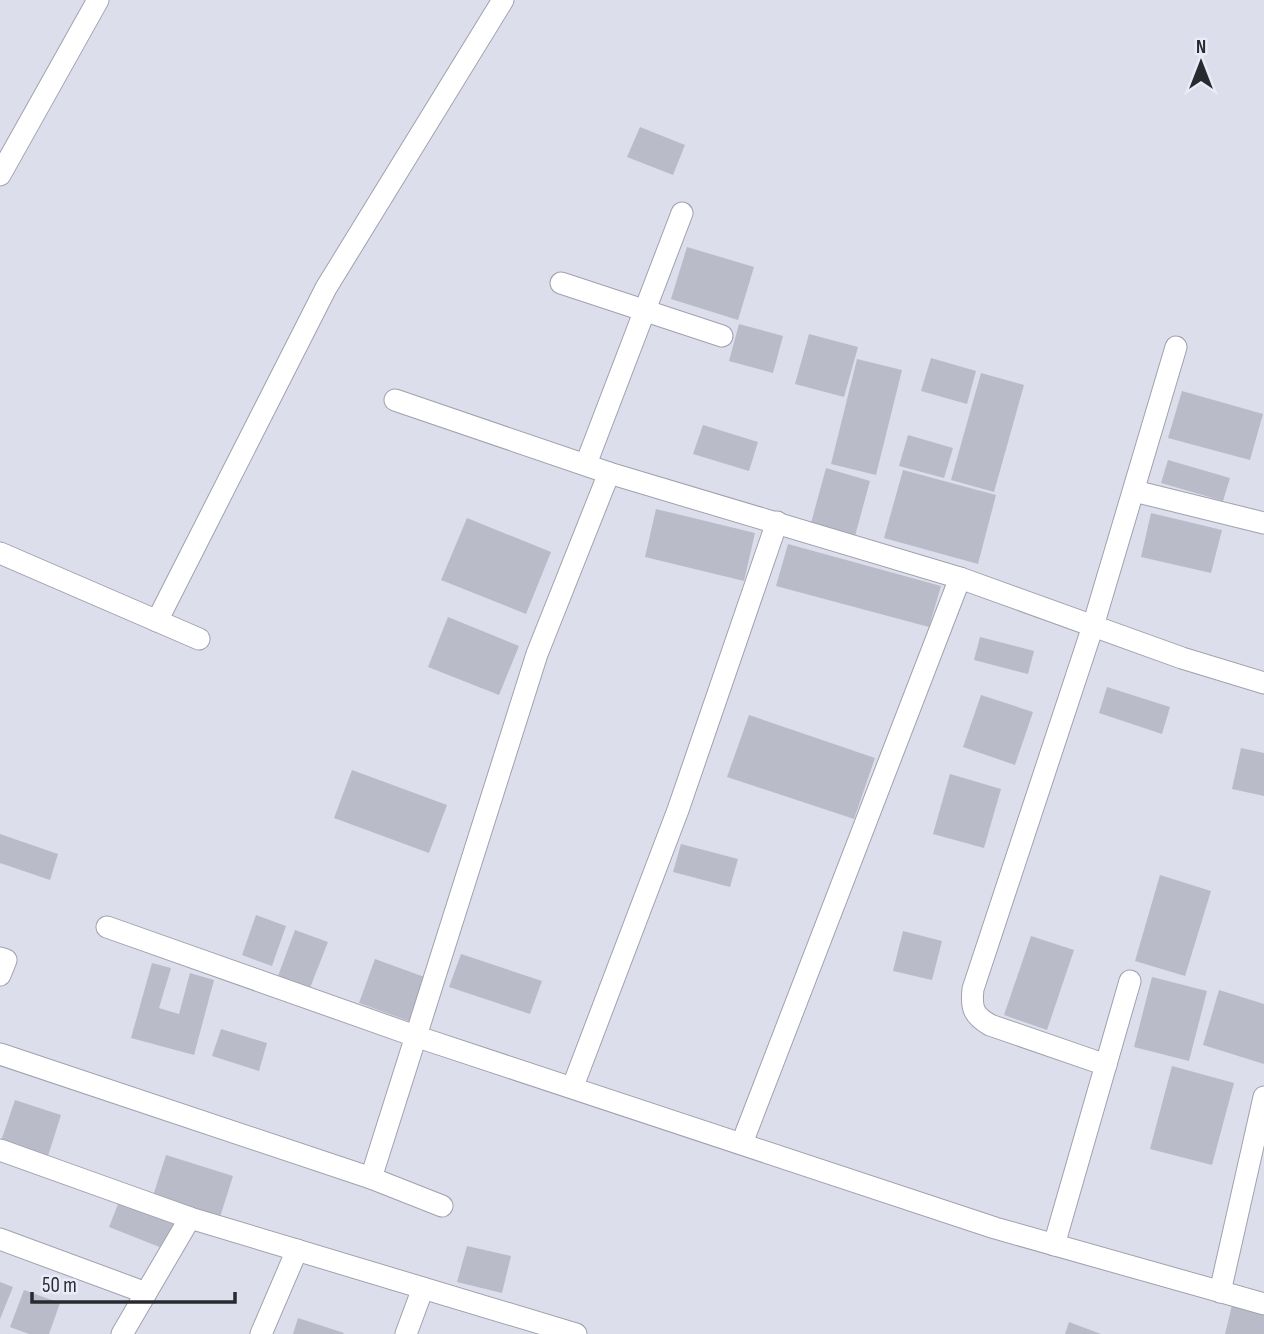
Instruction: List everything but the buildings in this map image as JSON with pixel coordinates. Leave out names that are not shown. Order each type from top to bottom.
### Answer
[{"type":"street","points":[[0,174],[98,0]]},
{"type":"street","points":[[157,621],[326,288],[503,0]]},
{"type":"street","points":[[586,464],[682,213]]},
{"type":"street","points":[[561,283],[722,336]]},
{"type":"street","points":[[1106,1065],[990,1025],[976,1016],[971,1004],[973,989],[1093,626],[1176,346]]},
{"type":"street","points":[[395,400],[608,472],[960,578],[1264,683]]},
{"type":"street","points":[[371,1178],[418,1037],[537,654],[608,472]]},
{"type":"street","points":[[1133,491],[1264,523]]},
{"type":"street","points":[[573,1086],[678,810],[777,523]]},
{"type":"street","points":[[0,553],[199,639]]},
{"type":"street","points":[[742,1143],[960,578]]},
{"type":"street","points":[[107,927],[418,1037],[1054,1245],[1264,1304]]},
{"type":"street","points":[[0,958],[6,960],[0,975]]},
{"type":"street","points":[[1054,1245],[1130,981]]},
{"type":"street","points":[[0,1054],[371,1178],[442,1206]]},
{"type":"street","points":[[1220,1292],[1264,1097]]},
{"type":"street","points":[[0,1150],[190,1218],[576,1334]]},
{"type":"street","points":[[122,1334],[190,1218]]},
{"type":"street","points":[[0,1239],[146,1293]]},
{"type":"street","points":[[261,1334],[297,1250]]},
{"type":"street","points":[[405,1334],[423,1288]]}]
